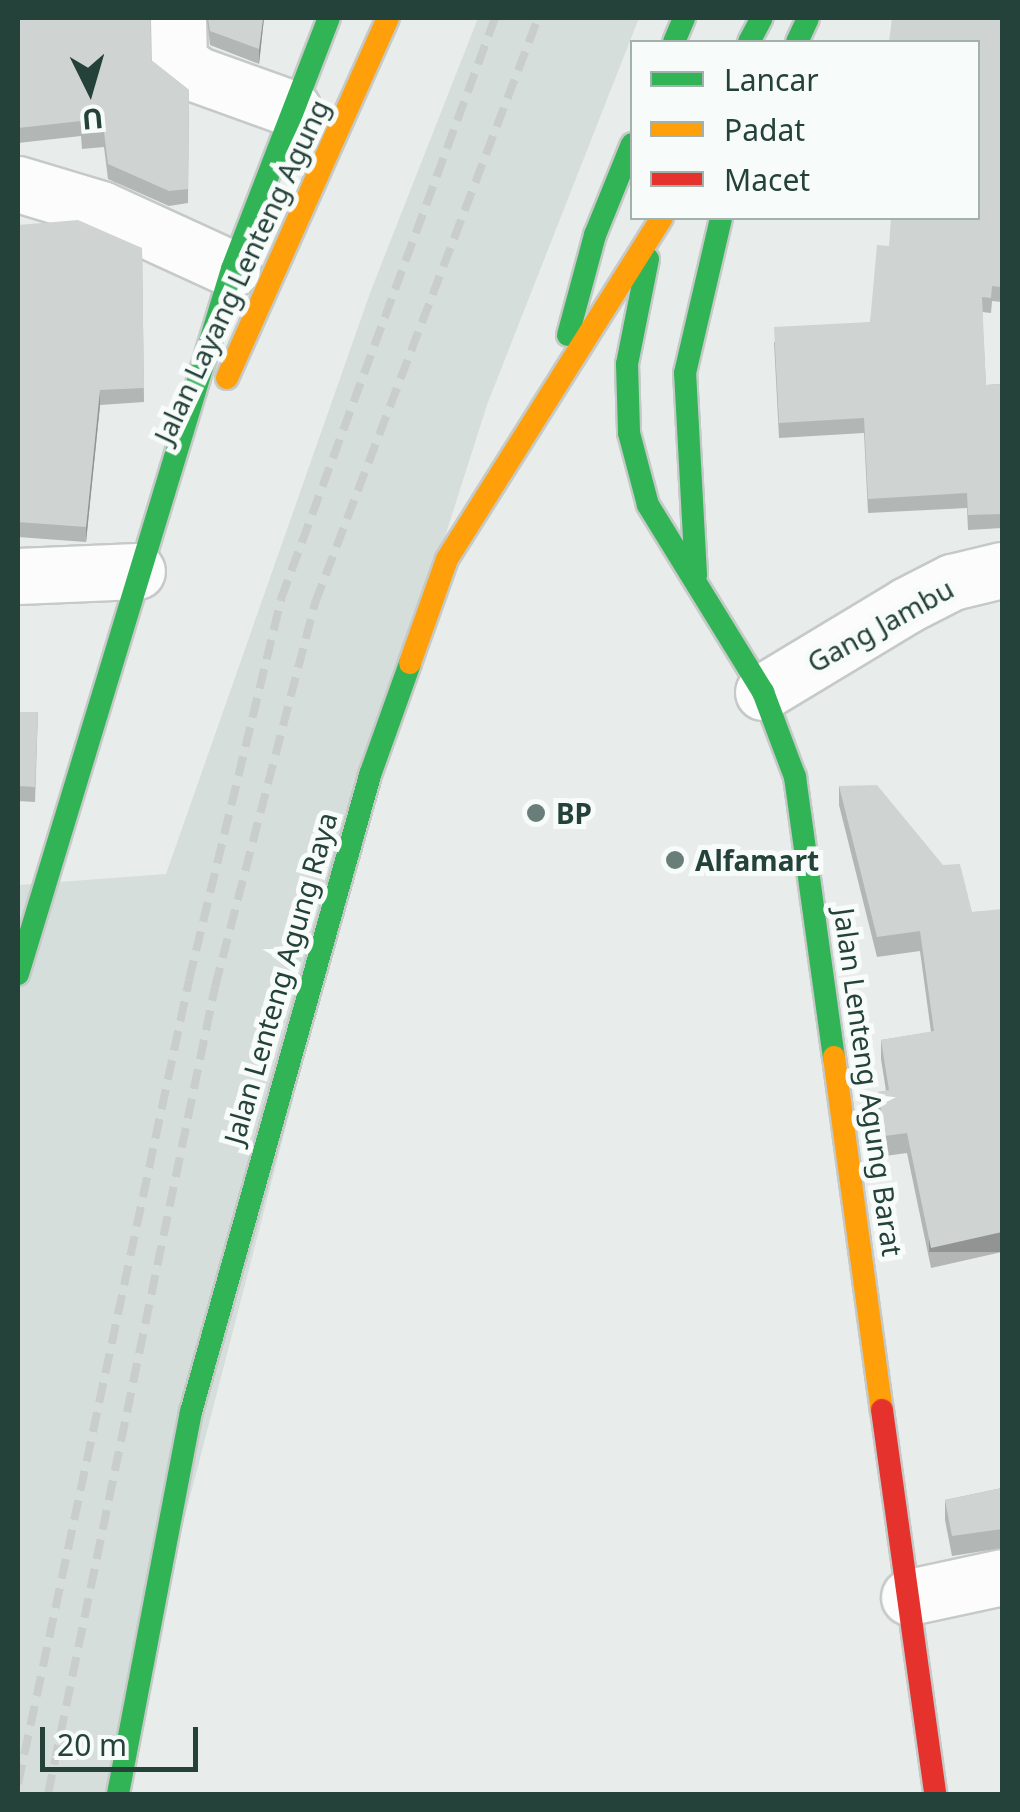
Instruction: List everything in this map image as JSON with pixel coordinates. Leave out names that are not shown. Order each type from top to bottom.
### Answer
[{"type":"main road","points":[[18,974],[232,269],[329,18]]},
{"type":"main road","name":"Jalan Layang Lenteng Agung","points":[[141,559],[290,248],[388,18]]},
{"type":"main road","points":[[750,40],[762,18]]},
{"type":"main road","points":[[557,377],[595,235],[630,149]]},
{"type":"main road","points":[[696,574],[685,374],[721,220]]},
{"type":"main road","name":"Jalan Lenteng Agung Raya","points":[[118,1794],[191,1412],[370,775],[448,559],[557,377],[657,227]]},
{"type":"main road","name":"Jalan Lenteng Agung Barat","points":[[657,227],[628,364],[629,433],[648,505],[778,682],[804,828],[935,1794]]},
{"type":"street","points":[[178,18],[179,61],[196,74],[293,109]]},
{"type":"street","points":[[18,184],[101,209],[232,269]]},
{"type":"street","points":[[18,576],[141,559]]},
{"type":"street","name":"Gang Jambu","points":[[778,682],[952,582],[1002,570]]},
{"type":"street","points":[[909,1597],[1002,1577]]},
{"type":"shaded area","points":[[478,18],[639,18],[487,405],[412,640],[113,1794],[18,1794],[18,885],[166,874],[370,293]]},
{"type":"building","points":[[18,18],[150,18],[151,60],[189,90],[188,189],[169,191],[108,164],[104,132],[82,134],[81,121],[18,128]]},
{"type":"building","points":[[208,18],[263,18],[259,49],[210,31]]},
{"type":"building","points":[[892,18],[1002,18],[1002,287],[992,286],[991,298],[982,297],[986,385],[1002,384],[1002,514],[968,515],[967,493],[868,499],[864,418],[779,423],[774,327],[870,322],[877,245],[889,246],[891,220],[980,220],[980,40],[889,40]]},
{"type":"building","points":[[78,220],[142,248],[144,388],[100,390],[86,527],[18,522],[18,225]]},
{"type":"building","points":[[18,712],[38,712],[35,787],[18,786]]},
{"type":"building","points":[[877,785],[943,865],[960,864],[972,912],[1002,909],[1002,1232],[931,1248],[907,1133],[885,1136],[878,1092],[889,1090],[881,1040],[934,1031],[920,931],[877,937],[839,786]]},
{"type":"building","points":[[1002,1488],[1002,1529],[952,1536],[945,1500]]},
{"type":"railway","points":[[18,1784],[189,980],[281,599],[495,18]]},
{"type":"railway","points":[[48,1794],[215,987],[315,603],[538,18]]},
{"type":"traffic: fast","points":[[18,974],[232,269],[329,18]]},
{"type":"traffic: fast","points":[[675,40],[684,18]]},
{"type":"traffic: fast","points":[[750,40],[762,18]]},
{"type":"traffic: fast","points":[[798,40],[808,18]]},
{"type":"traffic: fast","points":[[568,335],[595,235],[630,149]]},
{"type":"traffic: fast","points":[[696,575],[685,373],[721,220]]},
{"type":"traffic: fast","points":[[648,259],[627,364],[629,433],[648,505],[763,692],[795,777],[834,1057]]},
{"type":"traffic: fast","points":[[118,1794],[191,1412],[370,775],[410,663]]},
{"type":"traffic: slow","points":[[227,378],[388,18]]},
{"type":"traffic: slow","points":[[410,663],[447,559],[661,220]]},
{"type":"traffic: slow","points":[[834,1057],[882,1410]]},
{"type":"traffic: jam","points":[[882,1410],[935,1794]]},
{"type":"place","name":"BP","points":[[536,813]]},
{"type":"place","name":"Alfamart","points":[[675,860]]}]
